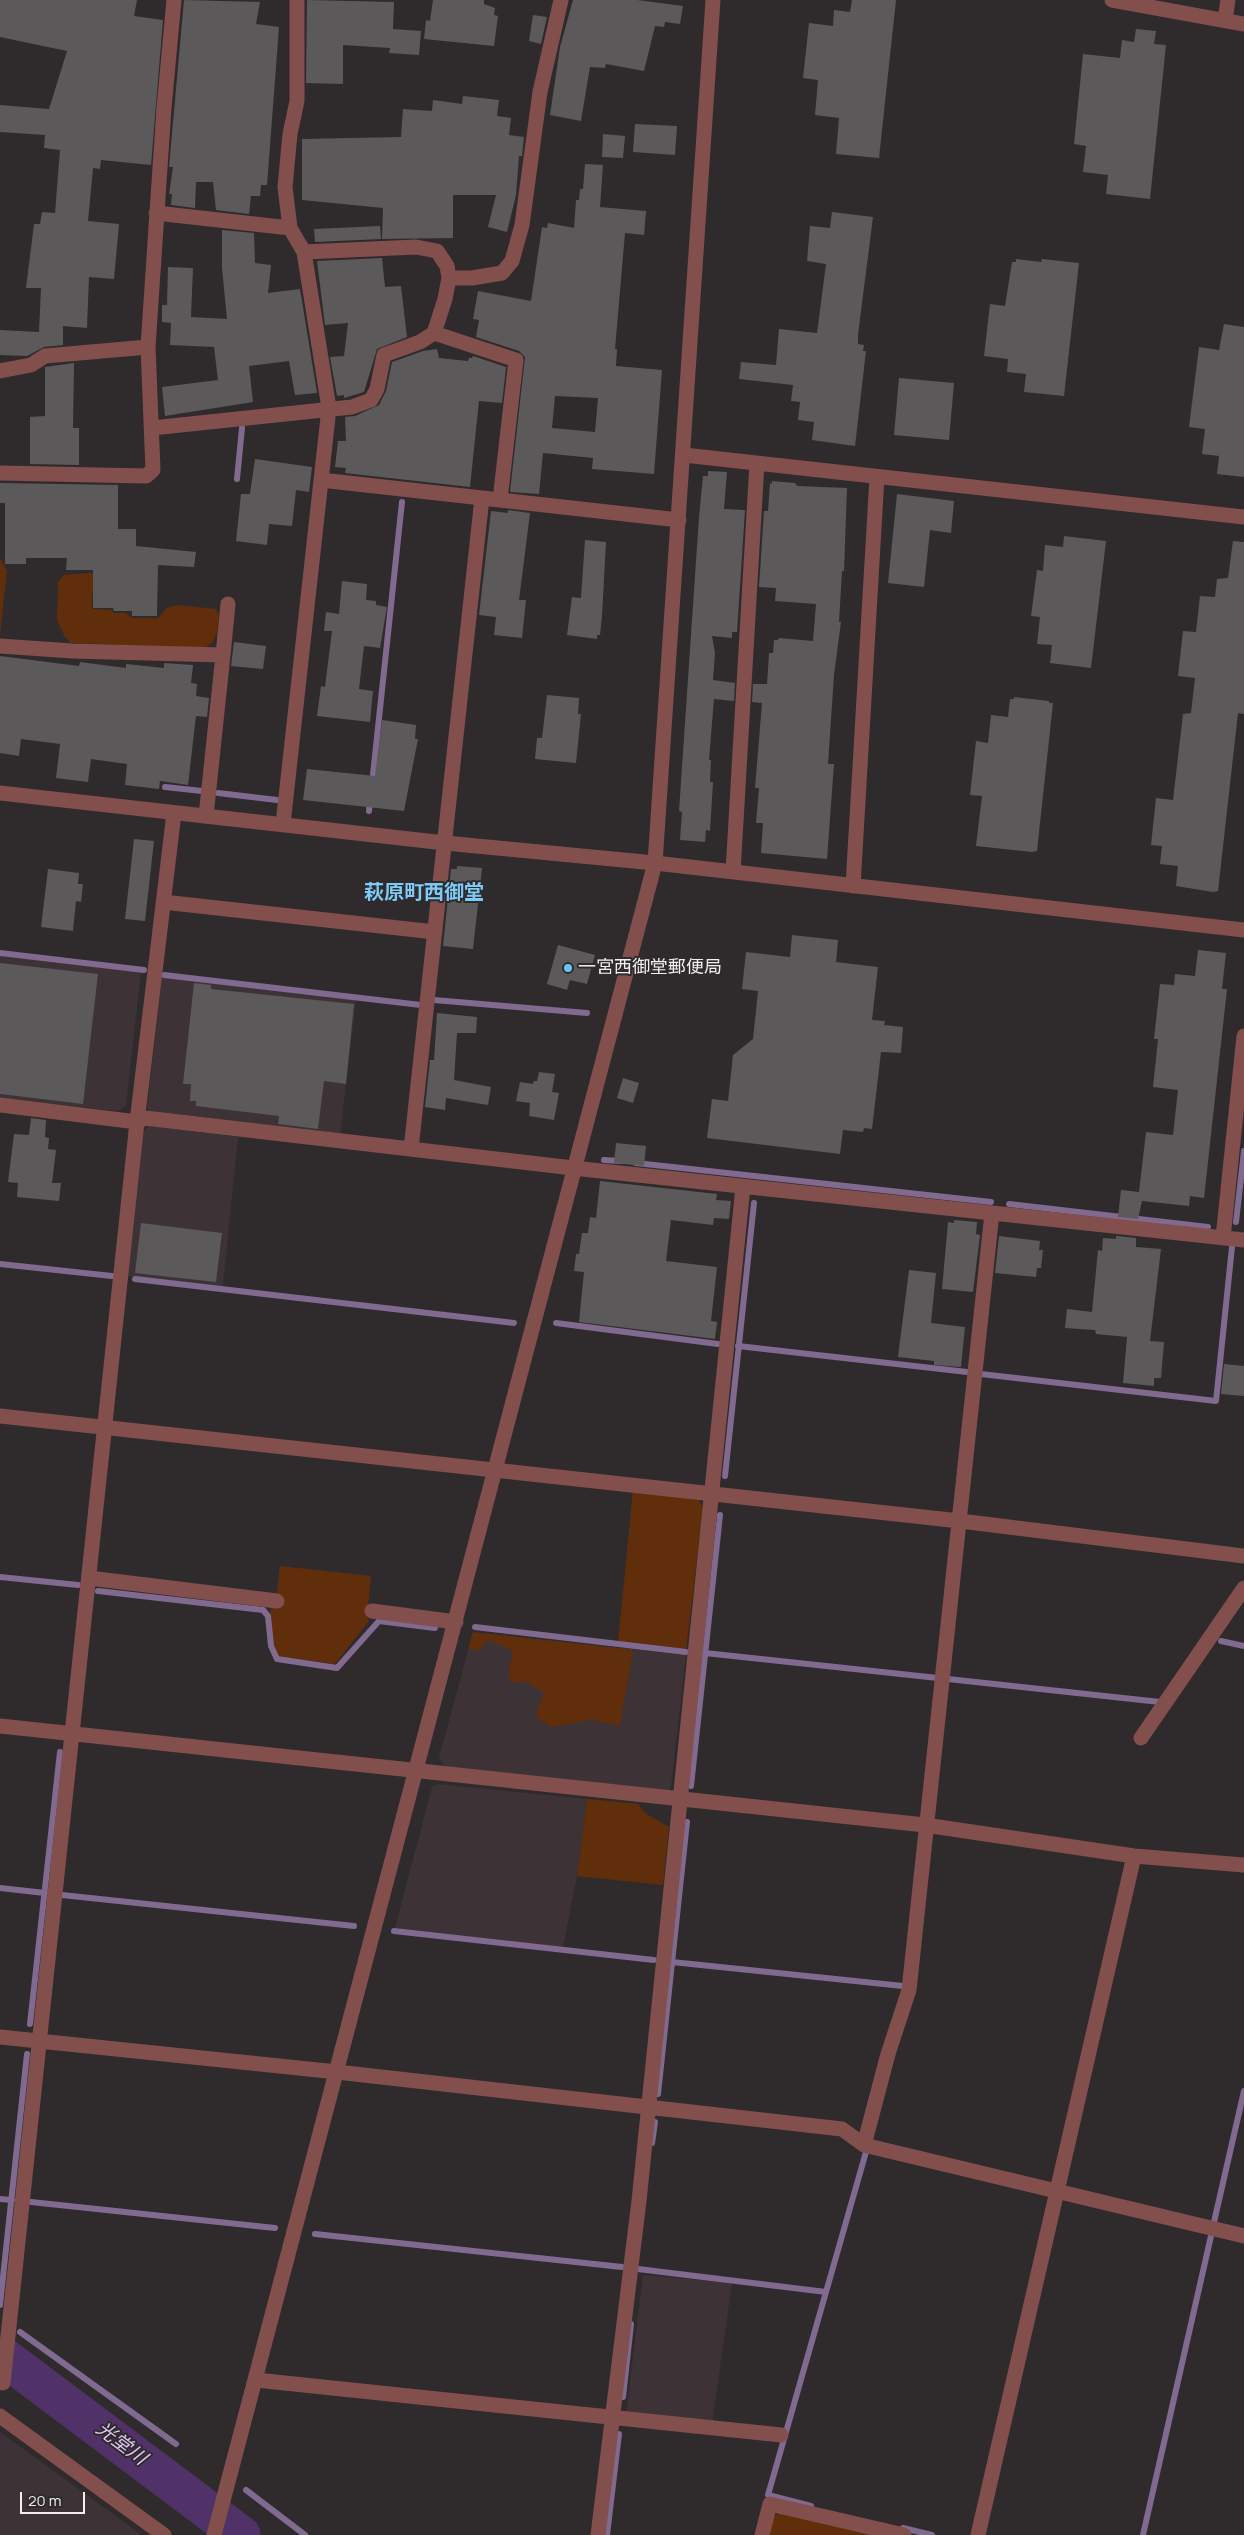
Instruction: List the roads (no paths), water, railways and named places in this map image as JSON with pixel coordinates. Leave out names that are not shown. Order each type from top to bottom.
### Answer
[{"type":"street","points":[[0,473],[146,476],[153,470],[148,346],[156,213],[174,0]]},
{"type":"street","points":[[283,824],[329,408],[304,252],[290,228],[285,187],[290,134],[297,101],[297,0]]},
{"type":"street","points":[[448,278],[472,278],[502,273],[512,261],[522,225],[540,92],[561,0]]},
{"type":"street","points":[[214,2535],[417,1771],[573,1168],[655,863],[684,455],[713,0]]},
{"type":"street","points":[[1112,0],[1244,24]]},
{"type":"street","points":[[1225,20],[1228,0]]},
{"type":"street","points":[[156,213],[290,228]]},
{"type":"street","points":[[152,428],[352,407],[371,400],[377,389],[384,355],[420,342],[434,333],[445,299],[448,278],[447,266],[437,251],[416,248],[304,252]]},
{"type":"street","points":[[434,333],[516,360],[500,500]]},
{"type":"street","points":[[0,371],[31,365],[45,356],[148,346]]},
{"type":"street","points":[[684,455],[1244,517]]},
{"type":"street","points":[[733,872],[757,463]]},
{"type":"street","points":[[853,886],[877,477]]},
{"type":"street","points":[[321,480],[679,520]]},
{"type":"street","points":[[411,1149],[482,498]]},
{"type":"street","points":[[206,816],[228,604]]},
{"type":"street","points":[[0,646],[72,651],[223,655]]},
{"type":"street","points":[[0,793],[655,863],[1244,930]]},
{"type":"street","points":[[3,2383],[137,1122],[174,812]]},
{"type":"street","points":[[163,902],[436,932]]},
{"type":"street","points":[[1223,1238],[1244,1036]]},
{"type":"street","points":[[0,1105],[137,1122],[145,1118],[743,1187],[1244,1240]]},
{"type":"street","points":[[598,2535],[648,2106],[743,1187]]},
{"type":"street","points":[[864,2145],[888,2054],[909,1990],[925,1824],[960,1521],[992,1213]]},
{"type":"street","points":[[0,1416],[104,1429],[960,1521],[1244,1556]]},
{"type":"street","points":[[89,1578],[277,1601]]},
{"type":"street","points":[[1141,1738],[1244,1588]]},
{"type":"street","points":[[372,1611],[456,1622]]},
{"type":"street","points":[[0,1726],[679,1800],[925,1824],[1134,1856],[1244,1865]]},
{"type":"street","points":[[978,2535],[1134,1856]]},
{"type":"street","points":[[0,2037],[337,2072],[842,2129],[864,2145],[1244,2236]]},
{"type":"street","points":[[256,2380],[781,2435]]},
{"type":"street","points":[[0,2416],[164,2535]]},
{"type":"street","points":[[762,2535],[770,2504],[904,2535]]},
{"type":"waterway","points":[[237,479],[242,428]]},
{"type":"waterway","points":[[372,784],[402,502]]},
{"type":"waterway","points":[[165,787],[202,791]]},
{"type":"waterway","points":[[218,793],[277,800]]},
{"type":"waterway","points":[[369,811],[370,799]]},
{"type":"waterway","points":[[0,953],[144,970]]},
{"type":"waterway","points":[[164,975],[421,1005]]},
{"type":"waterway","points":[[434,1000],[587,1013]]},
{"type":"waterway","points":[[1236,1222],[1244,1151]]},
{"type":"waterway","points":[[604,1160],[621,1161]]},
{"type":"waterway","points":[[636,1163],[991,1202]]},
{"type":"waterway","points":[[725,1476],[754,1203]]},
{"type":"waterway","points":[[1009,1204],[1208,1227]]},
{"type":"waterway","points":[[981,1374],[1216,1401],[1232,1247]]},
{"type":"waterway","points":[[0,1264],[112,1276]]},
{"type":"waterway","points":[[135,1279],[514,1323]]},
{"type":"waterway","points":[[556,1323],[718,1344]]},
{"type":"waterway","points":[[738,1346],[967,1372]]},
{"type":"waterway","points":[[691,1786],[720,1515]]},
{"type":"waterway","points":[[0,1577],[78,1585]]},
{"type":"waterway","points":[[98,1591],[263,1610],[268,1616],[271,1646],[277,1659],[337,1668],[379,1621],[435,1628]]},
{"type":"waterway","points":[[475,1627],[686,1652]]},
{"type":"waterway","points":[[1221,1641],[1244,1646]]},
{"type":"waterway","points":[[705,1653],[938,1678]]},
{"type":"waterway","points":[[948,1679],[1160,1702]]},
{"type":"waterway","points":[[30,2024],[60,1752]]},
{"type":"waterway","points":[[658,2094],[687,1822]]},
{"type":"waterway","points":[[0,1888],[45,1893]]},
{"type":"waterway","points":[[62,1895],[354,1926]]},
{"type":"waterway","points":[[394,1931],[654,1960]]},
{"type":"waterway","points":[[672,1962],[903,1986]]},
{"type":"waterway","points":[[0,2305],[27,2054]]},
{"type":"waterway","points":[[1214,2222],[1244,2091]]},
{"type":"waterway","points":[[652,2143],[655,2122]]},
{"type":"waterway","points":[[811,2506],[768,2495],[866,2152]]},
{"type":"waterway","points":[[0,2199],[12,2200]]},
{"type":"waterway","points":[[31,2202],[275,2228]]},
{"type":"waterway","points":[[315,2234],[622,2267]]},
{"type":"waterway","points":[[1143,2535],[1211,2236]]},
{"type":"waterway","points":[[638,2269],[826,2292]]},
{"type":"waterway","points":[[623,2397],[631,2324]]},
{"type":"waterway","points":[[20,2332],[176,2444]]},
{"type":"waterway","name":"光堂川","points":[[0,2354],[241,2535]]},
{"type":"waterway","points":[[607,2535],[619,2434]]},
{"type":"waterway","points":[[246,2490],[305,2535]]},
{"type":"waterway","points":[[903,2528],[932,2535]]},
{"type":"place","name":"一宮西御堂郵便局","points":[[568,968]]},
{"type":"district","name":"萩原町西御堂","points":[[424,893]]}]
